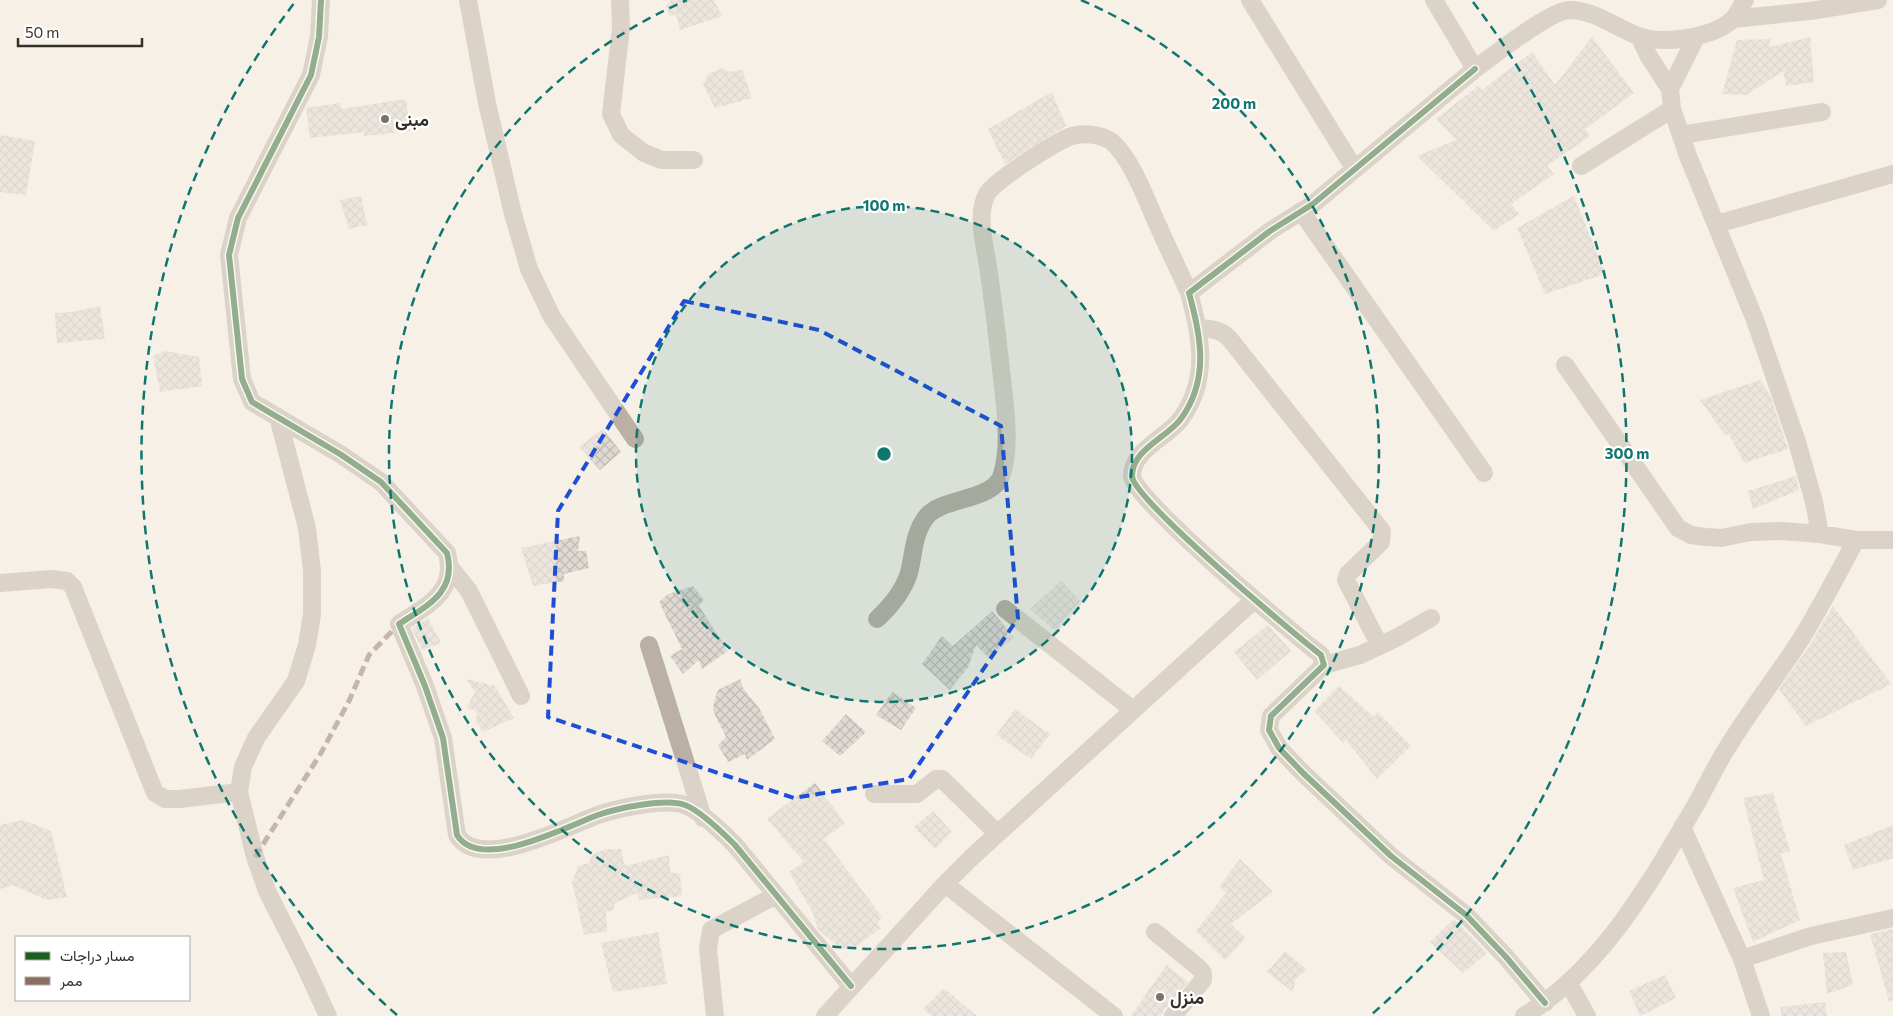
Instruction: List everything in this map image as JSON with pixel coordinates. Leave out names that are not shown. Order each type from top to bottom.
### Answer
[{"type":"street","points":[[321,0],[319,38],[311,75],[238,218],[229,255],[242,379],[252,402],[340,454],[381,482],[447,553],[450,567],[448,580],[440,593],[426,606],[399,624],[425,686],[443,738],[457,835],[462,843],[477,850],[511,848],[600,814],[651,803],[686,805],[720,829],[735,845],[851,986]]},
{"type":"street","points":[[468,0],[488,103],[513,214],[529,269],[552,317],[635,440]]},
{"type":"street","points":[[620,0],[621,28],[611,114],[621,136],[644,153],[662,160],[694,160]]},
{"type":"street","points":[[1250,0],[1354,168]]},
{"type":"street","points":[[1434,0],[1474,69]]},
{"type":"street","points":[[1189,293],[1270,231],[1313,204],[1474,69],[1548,18],[1571,5],[1639,36],[1667,40],[1696,37],[1716,30],[1733,19],[1745,0]]},
{"type":"street","points":[[1733,19],[1810,12],[1878,0]]},
{"type":"street","points":[[1639,36],[1648,55],[1670,89],[1672,109],[1681,135],[1756,320],[1810,485],[1820,534]]},
{"type":"street","points":[[1670,89],[1696,37]]},
{"type":"street","points":[[1581,166],[1672,109]]},
{"type":"street","points":[[1681,135],[1822,112]]},
{"type":"street","points":[[877,619],[902,590],[909,574],[916,536],[927,516],[939,507],[993,487],[1002,476],[1006,447],[1005,406],[993,296],[980,211],[987,193],[1001,178],[1070,136],[1087,134],[1100,136],[1111,141],[1124,156],[1189,293],[1199,328],[1202,354],[1190,404],[1179,421],[1142,453],[1135,464],[1132,477],[1139,491],[1186,538],[1254,600],[1321,655],[1324,665]]},
{"type":"street","points":[[1717,224],[1893,174]]},
{"type":"street","points":[[1301,211],[1484,473]]},
{"type":"street","points":[[1199,328],[1212,329],[1224,333],[1229,338],[1382,531],[1381,542],[1348,574],[1346,580],[1380,646]]},
{"type":"street","points":[[1565,365],[1678,528],[1691,535],[1714,538],[1752,532],[1782,532],[1820,534],[1856,540],[1893,540]]},
{"type":"street","points":[[278,417],[307,528],[312,571],[312,614],[296,681],[256,738],[243,767],[239,792],[267,891],[328,1016]]},
{"type":"street","points":[[1524,1016],[1545,1003],[1569,984],[1596,956],[1632,909],[1682,827],[1727,747],[1802,637],[1827,596],[1856,540]]},
{"type":"street","points":[[450,567],[469,591],[521,696]]},
{"type":"street","points":[[0,583],[51,579],[67,581],[73,587],[155,793],[164,798],[179,799],[239,792]]},
{"type":"street","points":[[825,1016],[945,884],[997,834],[1254,600]]},
{"type":"street","points":[[1004,609],[1133,710]]},
{"type":"street","points":[[1431,618],[1360,655],[1324,665],[1271,716],[1270,730],[1279,748],[1303,773],[1390,856],[1466,915],[1506,956],[1545,1003]]},
{"type":"street","points":[[649,645],[703,818]]},
{"type":"street","points":[[874,794],[917,794],[936,779],[942,779],[997,834]]},
{"type":"street","points":[[1682,827],[1742,959],[1761,1016]]},
{"type":"street","points":[[945,884],[1114,1016]]},
{"type":"street","points":[[716,1016],[708,949],[711,930],[776,895]]},
{"type":"street","points":[[1742,959],[1810,936],[1893,918]]},
{"type":"street","points":[[1155,932],[1203,973],[1203,980],[1173,1016]]},
{"type":"street","points":[[1569,984],[1587,1016]]},
{"type":"highlighted area","points":[[684,301],[819,330],[1001,426],[1018,618],[909,779],[794,798],[548,717],[558,511]]},
{"type":"building","points":[[671,0],[714,0],[722,16],[680,30],[676,14],[670,17],[666,5]]},
{"type":"building","points":[[1592,37],[1634,93],[1585,129],[1590,136],[1547,166],[1554,174],[1511,204],[1519,214],[1494,231],[1417,156],[1456,140],[1436,119],[1478,86],[1482,90],[1532,52],[1555,85]]},
{"type":"building","points":[[1810,37],[1814,82],[1786,86],[1783,71],[1746,95],[1722,94],[1737,40],[1770,39],[1770,47]]},
{"type":"building","points":[[723,68],[730,72],[742,70],[752,98],[715,108],[703,85],[708,74]]},
{"type":"building","points":[[1052,92],[1066,126],[1005,164],[988,129]]},
{"type":"building","points":[[406,99],[410,131],[364,136],[364,132],[310,138],[306,108],[340,103],[341,109]]},
{"type":"building","points":[[0,135],[35,141],[26,195],[0,192]]},
{"type":"building","points":[[361,196],[367,225],[349,229],[340,200]]},
{"type":"building","points":[[1574,196],[1605,274],[1545,294],[1517,228]]},
{"type":"building","points":[[100,306],[105,339],[57,343],[55,313],[72,312]]},
{"type":"building","points":[[165,351],[199,357],[202,386],[160,392],[153,356]]},
{"type":"building","points":[[1760,380],[1770,395],[1788,449],[1744,463],[1729,434],[1725,435],[1700,400]]},
{"type":"building","points":[[603,429],[621,452],[600,470],[579,447]]},
{"type":"building","points":[[1796,476],[1799,490],[1753,509],[1748,491]]},
{"type":"building","points":[[580,536],[578,551],[586,551],[589,568],[564,574],[564,581],[533,586],[521,548]]},
{"type":"building","points":[[1061,581],[1080,601],[1055,631],[1030,609]]},
{"type":"building","points":[[693,586],[704,600],[699,606],[728,651],[702,669],[699,660],[683,674],[670,656],[682,649],[659,602],[668,594]]},
{"type":"building","points":[[1833,606],[1891,684],[1806,726],[1779,689],[1810,645]]},
{"type":"building","points":[[992,611],[1014,637],[989,658],[976,645],[968,667],[950,690],[922,664],[942,636],[953,646]]},
{"type":"building","points":[[428,618],[441,643],[422,650],[412,628]]},
{"type":"building","points":[[1268,625],[1291,651],[1257,680],[1234,652]]},
{"type":"building","points":[[466,679],[495,686],[514,718],[483,732],[475,720],[478,713],[467,707],[475,692]]},
{"type":"building","points":[[740,679],[743,688],[759,708],[775,739],[747,760],[745,754],[728,762],[718,745],[726,737],[713,711],[714,702],[718,690]]},
{"type":"building","points":[[1339,686],[1374,717],[1378,712],[1411,746],[1377,779],[1346,740],[1343,743],[1314,711]]},
{"type":"building","points":[[892,692],[916,708],[901,730],[876,715]]},
{"type":"building","points":[[1015,709],[1050,734],[1031,759],[996,735]]},
{"type":"building","points":[[846,714],[866,732],[840,756],[822,741]]},
{"type":"building","points":[[815,783],[845,823],[824,839],[882,917],[877,923],[881,928],[854,948],[841,949],[818,929],[813,913],[789,872],[804,862],[767,819]]},
{"type":"building","points":[[1773,793],[1790,851],[1781,854],[1800,920],[1753,942],[1733,888],[1764,880],[1743,798]]},
{"type":"building","points":[[933,811],[952,832],[935,849],[914,827]]},
{"type":"building","points":[[23,820],[51,831],[67,897],[47,900],[13,885],[0,889],[0,825]]},
{"type":"building","points":[[1893,825],[1893,858],[1853,870],[1844,845]]},
{"type":"building","points":[[605,849],[621,849],[625,866],[669,855],[670,872],[680,874],[682,896],[639,900],[637,893],[615,903],[613,910],[606,912],[607,931],[584,935],[572,882],[578,866],[589,863],[592,855]]},
{"type":"building","points":[[1240,859],[1273,892],[1231,924],[1246,938],[1225,960],[1196,931],[1226,893],[1220,886]]},
{"type":"building","points":[[1454,919],[1487,953],[1463,973],[1430,942]]},
{"type":"building","points":[[1893,929],[1893,1000],[1889,1001],[1870,934]]},
{"type":"building","points":[[658,932],[667,984],[613,992],[601,943]]},
{"type":"building","points":[[1285,951],[1307,970],[1296,978],[1293,992],[1267,972]]},
{"type":"building","points":[[1846,952],[1853,985],[1827,994],[1823,953]]},
{"type":"building","name":"منزل","points":[[1166,965],[1188,982],[1161,1016],[1131,1016]]},
{"type":"building","points":[[1665,975],[1676,998],[1640,1016],[1629,991]]},
{"type":"building","points":[[944,988],[977,1016],[932,1016],[923,1009]]},
{"type":"building","points":[[1825,1002],[1827,1016],[1781,1016],[1781,1007]]},
{"type":"marked path","points":[[255,857],[321,753],[349,701],[369,655],[399,624]]},
{"type":"cycle path","points":[[321,0],[319,37],[311,75],[238,218],[229,255],[242,379],[252,402],[340,454],[381,482],[447,553],[448,578],[444,588],[430,603],[399,624],[425,686],[443,738],[457,835],[468,846],[484,849],[504,848],[546,836],[598,815],[617,810],[654,803],[685,805],[705,817],[735,845],[851,986]]},
{"type":"cycle path","points":[[1475,69],[1313,204],[1270,231],[1189,293],[1199,342],[1199,374],[1196,389],[1180,420],[1143,452],[1133,467],[1132,476],[1139,489],[1158,511],[1185,537],[1250,596],[1321,655],[1324,665],[1271,716],[1269,730],[1279,748],[1391,856],[1466,915],[1506,957],[1545,1003]]},
{"type":"place","name":"مبنى","points":[[385,119]]},
{"type":"place","name":"منزل","points":[[1160,997]]}]
